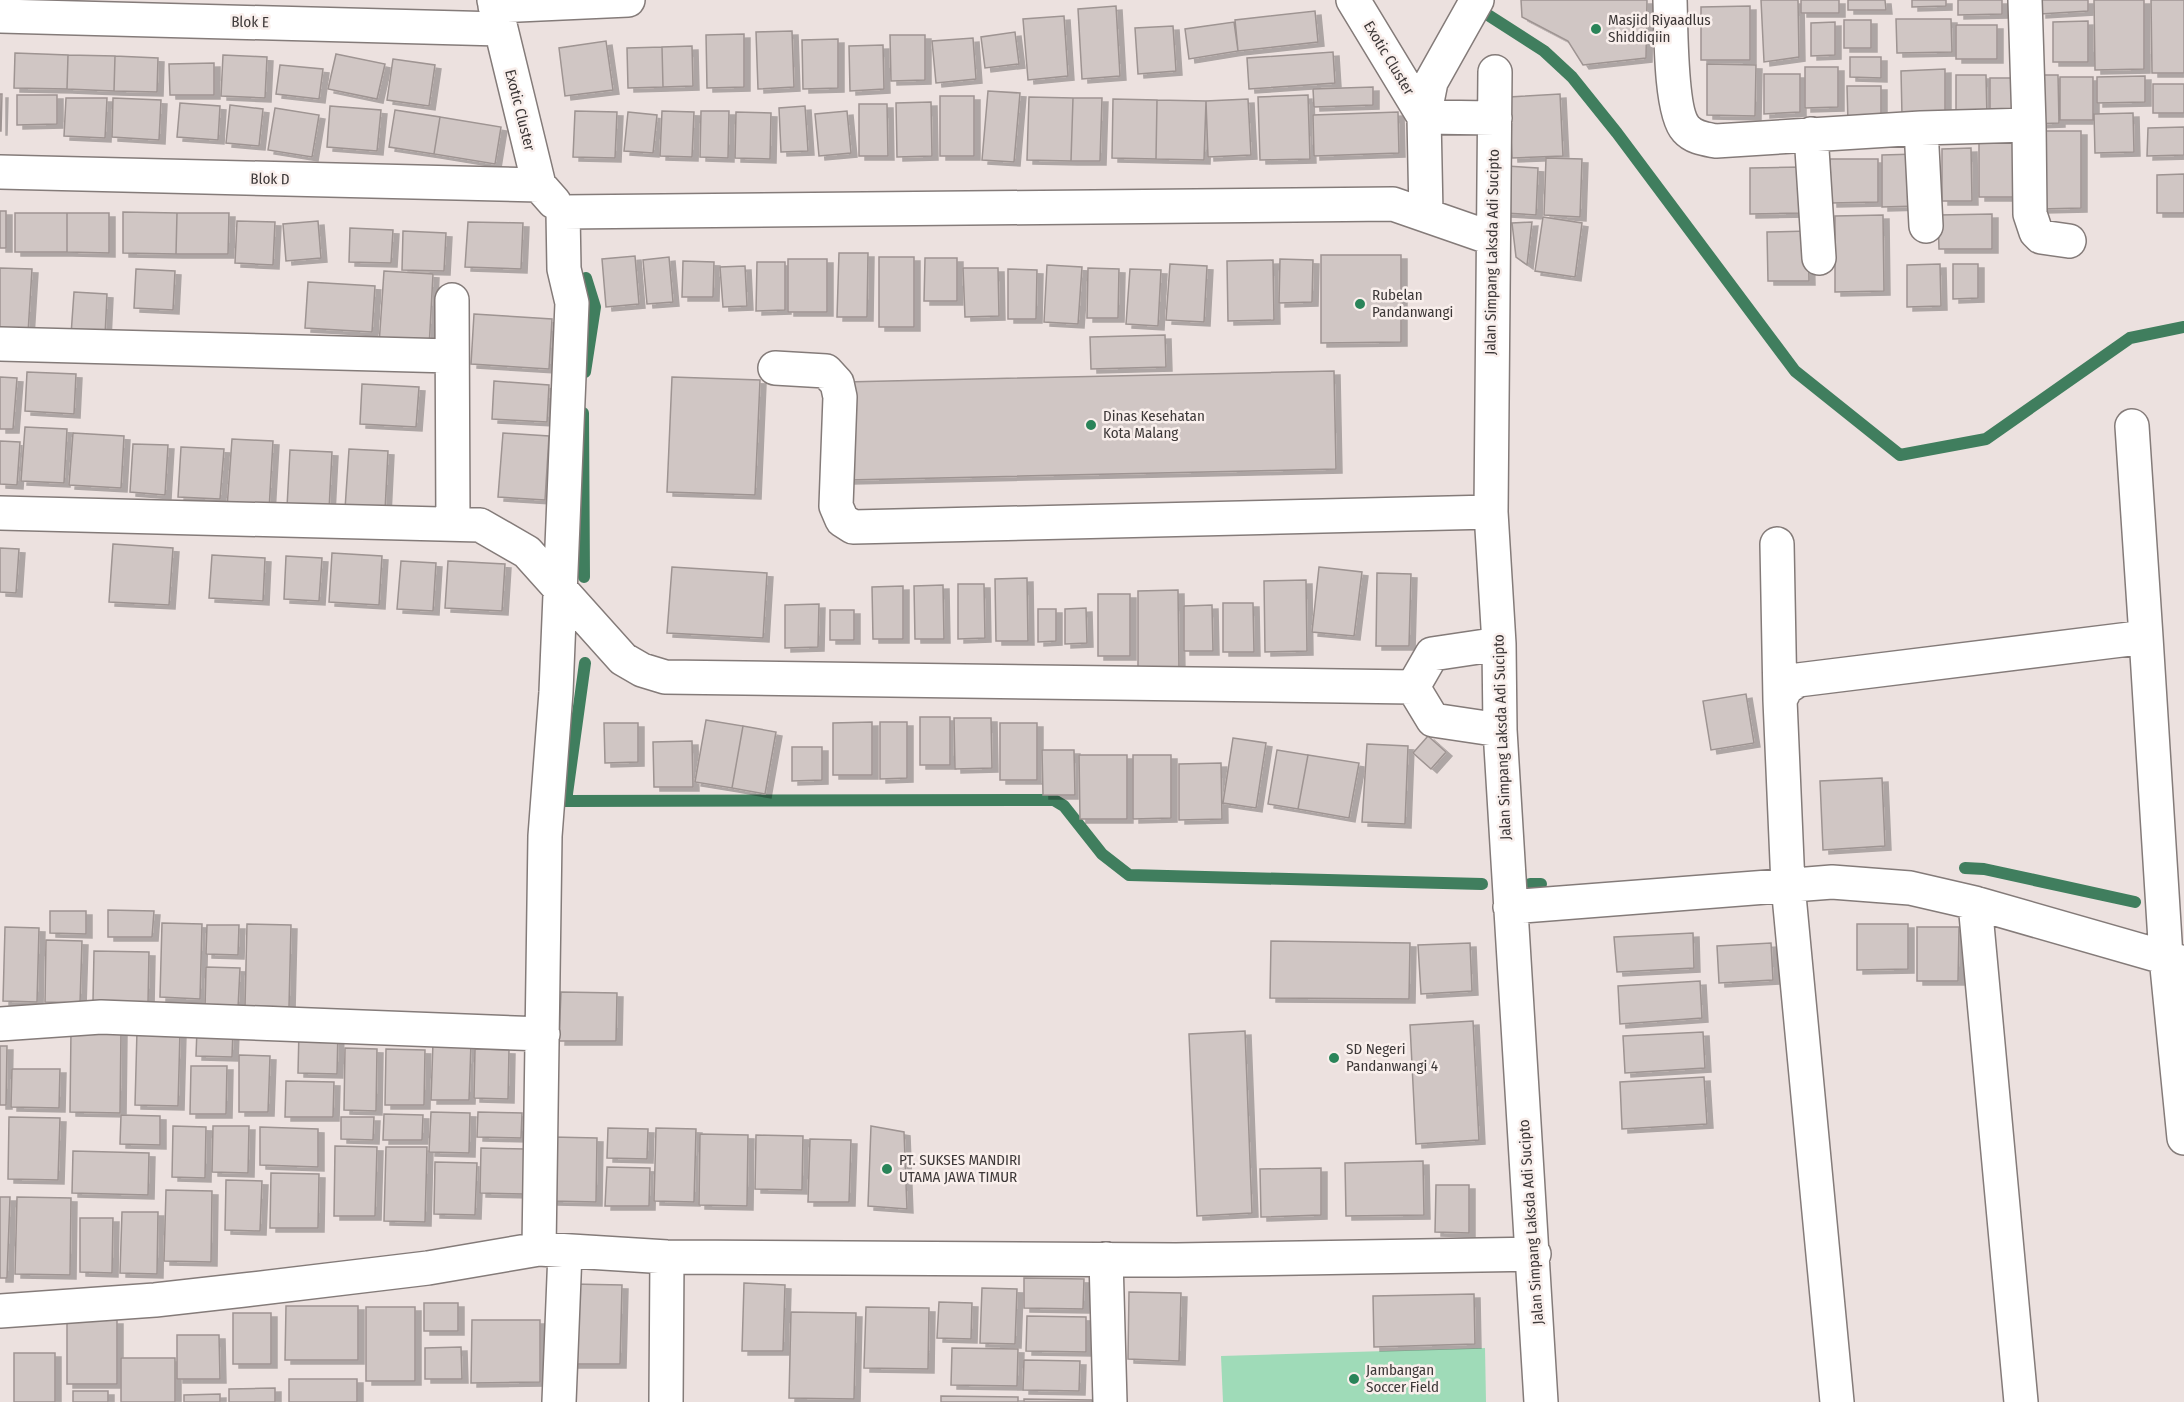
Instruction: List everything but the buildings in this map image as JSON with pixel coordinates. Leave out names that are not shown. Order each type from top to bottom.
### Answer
[{"type":"street","name":"Blok E","points":[[0,16],[496,12],[628,0]]},
{"type":"street","name":"Exotic Cluster","points":[[1353,0],[1424,117]]},
{"type":"street","points":[[1426,214],[1424,117],[1431,82],[1477,0]]},
{"type":"street","points":[[1670,0],[1673,71],[1679,119],[1687,130],[1698,137],[1716,141],[1921,128],[2029,125]]},
{"type":"street","points":[[2025,0],[2031,223],[2041,237],[2069,241]]},
{"type":"street","name":"Exotic Cluster","points":[[496,12],[539,185],[563,212]]},
{"type":"street","name":"Jalan Simpang Laksda Adi Sucipto","points":[[1494,72],[1495,118],[1491,238],[1491,512],[1500,730],[1534,1254],[1541,1402]]},
{"type":"street","points":[[1424,117],[1495,118]]},
{"type":"street","points":[[1921,128],[1926,226]]},
{"type":"street","points":[[1811,134],[1819,258]]},
{"type":"street","name":"Blok D","points":[[0,172],[539,185]]},
{"type":"street","points":[[559,1402],[543,1034],[546,836],[556,692],[572,303],[564,269],[563,212],[1393,204],[1491,238]]},
{"type":"street","points":[[452,300],[453,524]]},
{"type":"street","points":[[0,344],[452,357]]},
{"type":"street","points":[[775,368],[826,371],[837,383],[840,397],[836,506],[842,520],[853,527],[1491,512]]},
{"type":"street","points":[[2132,426],[2146,638],[2175,960],[2184,1138]]},
{"type":"street","points":[[0,513],[480,525],[527,552],[623,658],[642,670],[665,677],[1413,687]]},
{"type":"street","points":[[1777,544],[1780,700],[1788,885],[1837,1402]]},
{"type":"street","points":[[1780,700],[1786,688],[1798,680],[2146,638]]},
{"type":"street","points":[[1413,687],[1432,654],[1498,644]]},
{"type":"street","points":[[1413,687],[1433,720],[1500,730]]},
{"type":"street","points":[[1510,907],[1832,882],[1910,888],[1975,903],[2175,960]]},
{"type":"street","points":[[1975,903],[2021,1402]]},
{"type":"street","points":[[0,1024],[101,1017],[543,1034]]},
{"type":"street","points":[[0,1311],[222,1293],[552,1251],[667,1257],[1106,1259],[1534,1254]]},
{"type":"street","points":[[666,1402],[667,1257]]},
{"type":"street","points":[[1106,1259],[1110,1402]]},
{"type":"green space","name":"Jambangan Soccer Field","points":[[1485,1348],[1486,1402],[1223,1402],[1221,1356]]},
{"type":"waterway","points":[[1474,6],[1544,51],[1572,77],[1617,133],[1795,371],[1900,455],[1986,439],[2130,338],[2184,327]]},
{"type":"waterway","points":[[585,372],[595,307],[586,278]]},
{"type":"waterway","points":[[583,413],[584,577]]},
{"type":"waterway","points":[[585,663],[566,801],[1054,800],[1064,806],[1102,854],[1129,875],[1482,884]]},
{"type":"waterway","points":[[1965,868],[1984,869],[2135,902]]},
{"type":"waterway","points":[[1530,884],[1541,884]]},
{"type":"place","name":"Masjid Riyaadlus Shiddiqiin","points":[[1596,29]]},
{"type":"place","name":"Rubelan Pandanwangi","points":[[1360,304]]},
{"type":"place","name":"Dinas Kesehatan Kota Malang","points":[[1091,425]]},
{"type":"place","name":"SD Negeri Pandanwangi 4","points":[[1334,1058]]},
{"type":"place","name":"PT. SUKSES MANDIRI UTAMA JAWA TIMUR","points":[[887,1169]]},
{"type":"place","name":"Jambangan Soccer Field","points":[[1354,1379]]}]
